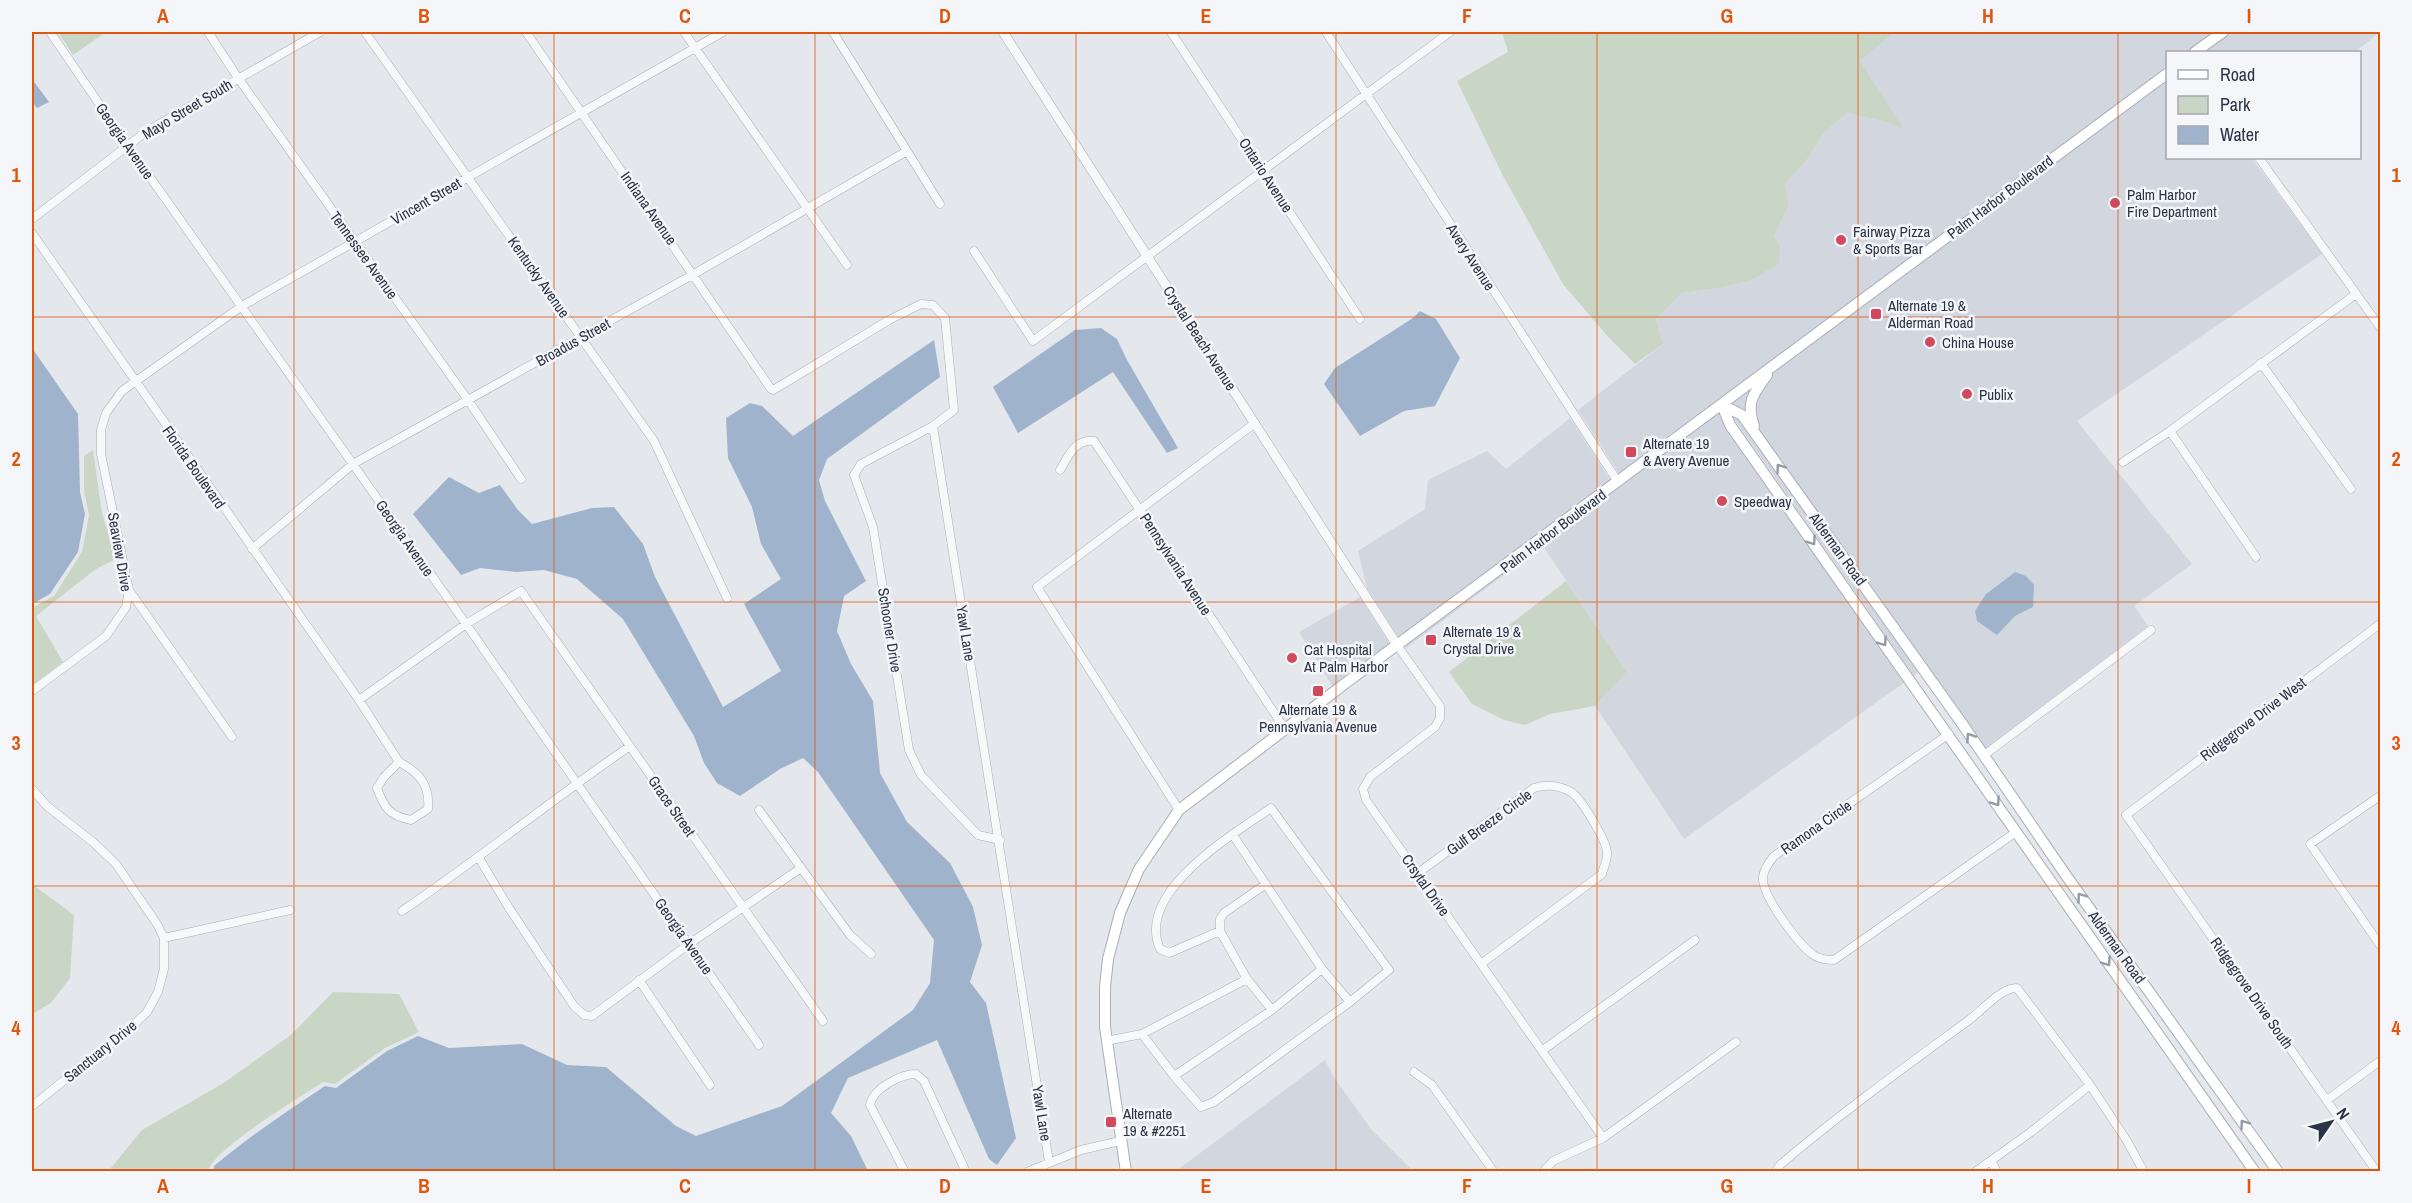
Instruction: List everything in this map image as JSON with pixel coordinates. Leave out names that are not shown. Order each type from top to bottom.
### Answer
[{"type":"main road","points":[[2196,51],[2223,32]]},
{"type":"main road","name":"Palm Harbor Boulevard","points":[[1120,1141],[1106,1041],[1105,987],[1108,959],[1120,913],[1139,869],[1179,810],[1673,439],[2166,74]]},
{"type":"main road","points":[[1758,438],[1750,413],[1750,405],[1753,394],[1775,365]]},
{"type":"main road","name":"Alderman Road","points":[[1722,405],[1742,415],[2278,1172]]},
{"type":"main road","name":"Alderman Road","points":[[1722,405],[1730,425],[2255,1172]]},
{"type":"main road","points":[[1120,1141],[1126,1172]]},
{"type":"street","name":"Georgia Avenue","points":[[50,32],[759,1045]]},
{"type":"street","name":"Tennessee Avenue","points":[[208,32],[238,78],[468,400],[521,479]]},
{"type":"street","name":"Mayo Street South","points":[[32,219],[172,114],[321,32]]},
{"type":"street","name":"Kentucky Avenue","points":[[365,32],[654,441],[727,598]]},
{"type":"street","name":"Indiana Avenue","points":[[526,32],[773,390],[889,320],[921,304],[933,305],[945,318],[954,410],[933,426]]},
{"type":"street","points":[[684,32],[847,265]]},
{"type":"street","name":"Vincent Street","points":[[135,383],[242,306],[723,32]]},
{"type":"street","points":[[833,32],[940,204]]},
{"type":"street","name":"Crystal Beach Avenue","points":[[1003,32],[1397,645]]},
{"type":"street","name":"Ontario Avenue","points":[[1171,32],[1360,319]]},
{"type":"street","name":"Avery Avenue","points":[[1326,32],[1364,94],[1618,482]]},
{"type":"street","points":[[974,251],[1033,341],[1450,32]]},
{"type":"street","name":"Broadus Street","points":[[252,549],[353,464],[694,274],[907,151]]},
{"type":"street","points":[[2260,159],[2380,327]]},
{"type":"street","name":"Florida Boulevard","points":[[32,233],[359,700],[399,762]]},
{"type":"street","points":[[2123,462],[2170,432],[2356,294]]},
{"type":"street","points":[[2261,363],[2351,489]]},
{"type":"street","name":"Seaview Drive","points":[[32,691],[106,636],[126,607],[129,590],[101,454],[101,430],[106,413],[114,400],[135,383]]},
{"type":"street","points":[[1179,810],[1037,587],[1139,508],[1255,423]]},
{"type":"street","name":"Schooner Drive","points":[[933,426],[861,464],[854,475],[873,527],[909,750],[921,775],[978,835],[1000,840]]},
{"type":"street","name":"Yawl Lane","points":[[933,426],[1049,1162]]},
{"type":"street","points":[[2170,432],[2256,557]]},
{"type":"street","name":"Pennsylvania Avenue","points":[[1060,470],[1075,446],[1085,440],[1094,441],[1285,729]]},
{"type":"street","points":[[129,590],[232,737]]},
{"type":"street","name":"Grace Street","points":[[466,624],[521,591],[823,1021]]},
{"type":"street","points":[[359,700],[466,624]]},
{"type":"street","name":"Ridgegrove Drive West","points":[[2126,815],[2380,624]]},
{"type":"street","points":[[1983,756],[2151,630]]},
{"type":"street","name":"Crsytal Drive","points":[[1397,645],[1440,706],[1440,718],[1435,727],[1370,777],[1363,789],[1366,800],[1603,1138]]},
{"type":"street","name":"Ramona Circle","points":[[1949,734],[1774,856],[1766,867],[1763,877],[1765,891],[1795,936],[1813,956],[1834,960],[2016,832]]},
{"type":"street","points":[[402,911],[479,858],[576,783],[630,746]]},
{"type":"street","points":[[399,762],[418,773],[427,787],[429,796],[428,809],[411,820],[396,817],[383,803],[377,788],[399,762]]},
{"type":"street","name":"Gulf Breeze Circle","points":[[1418,873],[1534,788],[1544,785],[1552,785],[1572,792],[1597,827],[1607,852],[1607,863],[1602,874],[1481,964]]},
{"type":"street","points":[[32,789],[47,806],[93,842],[116,864],[164,938],[290,910]]},
{"type":"street","points":[[2380,796],[2310,844],[2380,945]]},
{"type":"street","points":[[1142,1034],[1201,1107],[1214,1102],[1350,1002],[1389,970],[1271,808],[1191,867],[1166,897],[1155,924],[1156,941],[1160,950],[1169,953],[1220,931]]},
{"type":"street","points":[[759,810],[850,935],[871,954]]},
{"type":"street","name":"Ridgegrove Drive South","points":[[2126,815],[2377,1172]]},
{"type":"street","points":[[1233,835],[1323,969],[1350,1002]]},
{"type":"street","points":[[479,858],[515,918],[574,1006],[584,1015],[592,1016],[689,944],[801,868]]},
{"type":"street","points":[[1266,884],[1224,913],[1220,919],[1220,931],[1247,979],[1272,1010]]},
{"type":"street","name":"Sanctuary Drive","points":[[32,1106],[147,1012],[158,992],[164,969],[164,938]]},
{"type":"street","points":[[1543,1050],[1695,940]]},
{"type":"street","points":[[1174,1076],[1272,1010],[1323,969]]},
{"type":"street","points":[[1106,1041],[1142,1034],[1247,979]]},
{"type":"street","points":[[639,980],[710,1084]]},
{"type":"street","points":[[1775,1172],[1787,1158],[1857,1101],[1972,1018],[2009,988],[2017,988],[2025,996],[2090,1085],[2127,1141],[2144,1172]]},
{"type":"street","points":[[1543,1172],[1553,1161],[1603,1138],[1736,1042]]},
{"type":"street","points":[[2327,1100],[2380,1061]]},
{"type":"street","points":[[1414,1072],[1432,1085],[1494,1172]]},
{"type":"street","points":[[905,1172],[870,1105],[872,1097],[878,1091],[908,1074],[916,1074],[924,1081],[966,1172]]},
{"type":"street","points":[[1975,1172],[2090,1085]]},
{"type":"street","points":[[1027,1172],[1081,1150],[1120,1141]]},
{"type":"street","points":[[1991,1161],[1997,1172]]},
{"type":"shaded area","points":[[1895,32],[2215,32],[2188,51],[2166,51],[2166,68],[1722,399],[1666,437],[1620,475],[1578,410],[1663,344],[1656,319],[1682,293],[1720,288],[1752,280],[1779,264],[1774,237],[1789,204],[1785,184],[1806,161],[1824,133],[1847,113],[1903,128],[1860,61]]},
{"type":"shaded area","points":[[2231,32],[2380,32],[2356,51],[2204,51]]},
{"type":"shaded area","points":[[2166,80],[2166,159],[2253,159],[2322,254],[2077,421],[2192,564],[2134,606],[2148,626],[1985,749],[1746,412],[1732,404]],"holes":[[[2015,572],[2033,607],[2015,616],[1986,594]]]},
{"type":"shaded area","points":[[1719,413],[1725,428],[1905,682],[1684,839],[1595,706],[1627,672],[1543,546],[1406,648],[1405,646]]},
{"type":"shaded area","points":[[1732,416],[1738,419],[1918,672],[1914,676]]},
{"type":"shaded area","points":[[1570,418],[1611,481],[1399,638],[1367,588],[1358,551],[1425,509],[1428,480],[1487,451],[1506,469]]},
{"type":"shaded area","points":[[1360,597],[1390,645],[1333,687],[1299,632]]},
{"type":"shaded area","points":[[1325,1060],[1333,1076],[1371,1129],[1413,1171],[1176,1171]]},
{"type":"green space","points":[[58,32],[106,32],[73,55]]},
{"type":"green space","points":[[1502,32],[1895,32],[1860,61],[1904,129],[1887,122],[1847,113],[1824,133],[1806,161],[1785,184],[1789,204],[1774,237],[1780,245],[1779,264],[1752,280],[1720,288],[1682,293],[1656,319],[1663,344],[1635,364],[1609,338],[1563,284],[1502,174],[1457,81],[1508,52]]},
{"type":"green space","points":[[93,450],[102,513],[116,559],[96,569],[36,616],[63,662],[32,685],[32,608],[54,596],[82,552],[89,515],[84,491],[84,456]]},
{"type":"green space","points":[[1566,581],[1627,672],[1595,706],[1550,714],[1525,725],[1504,720],[1472,704],[1449,672]]},
{"type":"green space","points":[[32,884],[74,915],[70,978],[51,1003],[32,1014]]},
{"type":"green space","points":[[333,992],[399,994],[419,1032],[385,1048],[335,1084],[323,1082],[278,1111],[241,1137],[214,1161],[208,1171],[110,1171],[142,1130],[222,1084],[292,1034]]},
{"type":"water","points":[[32,79],[49,102],[37,108],[32,102]]},
{"type":"water","points":[[1420,311],[1436,319],[1460,358],[1435,406],[1404,411],[1360,436],[1324,384],[1335,368],[1413,318]]},
{"type":"water","points":[[1101,328],[1117,339],[1178,448],[1167,453],[1113,372],[1018,433],[993,387],[1075,330]]},
{"type":"water","points":[[934,340],[940,377],[827,459],[819,480],[825,501],[866,581],[844,596],[837,631],[851,664],[873,701],[880,773],[907,822],[950,863],[973,907],[982,945],[970,982],[986,1003],[1016,1138],[997,1165],[989,1159],[937,1040],[848,1078],[831,1113],[851,1136],[868,1171],[213,1171],[214,1166],[241,1144],[325,1086],[336,1088],[387,1051],[418,1036],[449,1048],[522,1044],[567,1065],[606,1067],[676,1126],[696,1136],[782,1106],[913,1010],[930,983],[934,940],[818,772],[803,758],[780,769],[740,796],[717,783],[704,763],[694,736],[623,619],[577,579],[544,570],[516,572],[480,568],[461,575],[413,514],[449,477],[479,493],[500,485],[518,510],[532,524],[592,508],[614,507],[643,544],[655,577],[723,707],[781,671],[744,604],[781,579],[761,544],[752,507],[728,458],[726,418],[750,403],[762,406],[793,436]]},
{"type":"water","points":[[32,348],[78,414],[80,492],[85,514],[78,552],[50,594],[32,604]]},
{"type":"water","points":[[2015,572],[2026,576],[2034,585],[2033,607],[2015,616],[1997,635],[1977,621],[1975,611],[1986,594]]},
{"type":"place","name":"Palm Harbor Fire Department","points":[[2115,203]]},
{"type":"place","name":"Fairway Pizza & Sports Bar","points":[[1841,240]]},
{"type":"place","name":"Alternate 19 & Alderman Road","points":[[1876,314]]},
{"type":"place","name":"China House","points":[[1930,342]]},
{"type":"place","name":"Publix","points":[[1967,394]]},
{"type":"place","name":"Alternate 19 & Avery Avenue","points":[[1631,452]]},
{"type":"place","name":"Speedway","points":[[1722,501]]},
{"type":"place","name":"Alternate 19 & Crystal Drive","points":[[1431,640]]},
{"type":"place","name":"Cat Hospital At Palm Harbor","points":[[1292,658]]},
{"type":"place","name":"Alternate 19 & Pennsylvania Avenue","points":[[1318,691]]},
{"type":"place","name":"Alternate 19 & #2251","points":[[1111,1122]]}]
